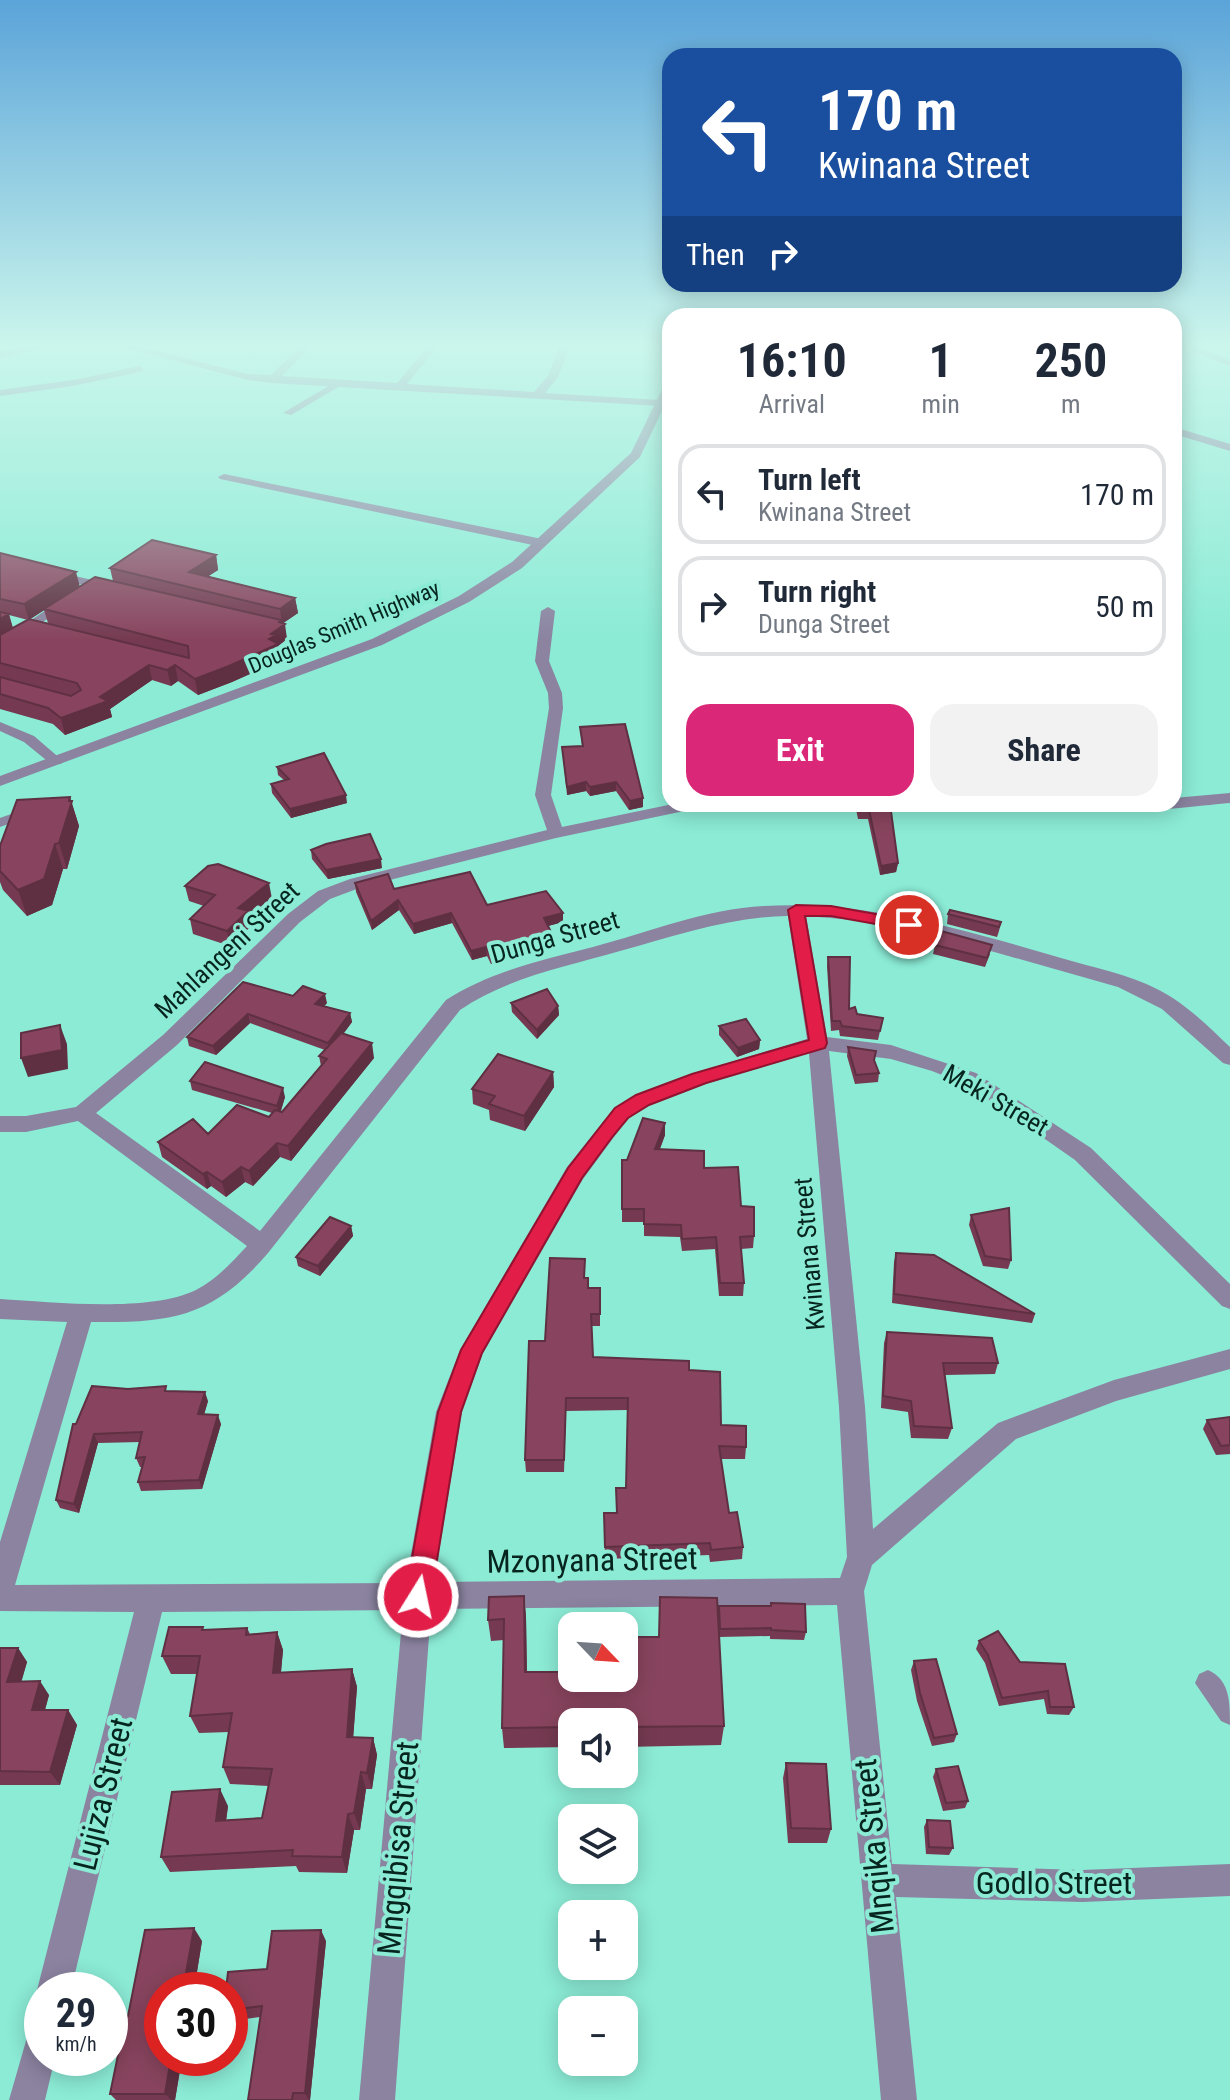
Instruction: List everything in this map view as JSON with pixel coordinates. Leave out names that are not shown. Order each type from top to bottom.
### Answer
[{"type":"street","name":"Douglas Smith Highway","points":[[0,781],[377,642],[464,599],[517,565],[636,455],[641,444]]},
{"type":"street","points":[[224,477],[544,541]]},
{"type":"street","points":[[548,611],[542,661],[555,693],[556,708],[543,795],[556,833]]},
{"type":"street","points":[[1182,802],[1230,798]]},
{"type":"street","name":"Mahlangeni Street","points":[[0,1124],[26,1124],[82,1113],[160,1049],[294,918],[324,895],[356,883],[556,833],[662,811]]},
{"type":"street","name":"Kwinana Street","points":[[796,910],[818,1043],[852,1407],[861,1557],[850,1591]]},
{"type":"street","name":"Dunga Street","points":[[0,1309],[82,1312],[155,1309],[197,1300],[216,1292],[261,1244],[453,1005],[477,988],[517,972],[738,914],[831,911],[884,919],[1142,988],[1168,1002],[1230,1058]]},
{"type":"street","name":"Meki Street","points":[[418,1597],[449,1412],[472,1350],[575,1173],[621,1113],[643,1100],[699,1079],[818,1043],[891,1052],[969,1078],[1009,1102],[1094,1163],[1230,1299]]},
{"type":"street","points":[[82,1113],[261,1244]]},
{"type":"street","points":[[0,1588],[82,1312]]},
{"type":"street","points":[[861,1557],[1007,1431],[1039,1416],[1114,1391],[1230,1359]]},
{"type":"street","name":"Mzonyana Street","points":[[0,1598],[418,1597],[850,1591]]},
{"type":"street","name":"Mnqika Street","points":[[850,1591],[899,2100]]},
{"type":"street","name":"Mngqibisa Street","points":[[377,2100],[418,1597]]},
{"type":"street","name":"Lujiza Street","points":[[58,1972],[151,1599]]},
{"type":"street","name":"Godlo Street","points":[[877,1880],[1082,1886],[1230,1880]]},
{"type":"street","points":[[27,2100],[33,2076]]},
{"type":"lane","points":[[41,571],[126,591]]},
{"type":"lane","points":[[83,592],[107,577]]},
{"type":"lane","points":[[0,647],[71,599]]},
{"type":"lane","points":[[15,623],[45,631]]},
{"type":"lane","points":[[0,726],[29,739],[56,761]]},
{"type":"lane","points":[[0,823],[50,804]]},
{"type":"lane","points":[[1208,1683],[1230,1712]]},
{"type":"building","points":[[152,540],[216,555],[189,572],[295,598],[280,609],[110,568]]},
{"type":"building","points":[[0,553],[76,572],[24,604],[0,599]]},
{"type":"building","points":[[95,577],[281,620],[279,622],[285,624],[269,639],[278,644],[229,666],[195,679],[175,665],[167,670],[149,665],[100,697],[108,701],[61,718],[48,708],[0,694],[0,677],[71,696],[81,690],[77,683],[0,663],[0,635],[29,619],[189,658],[188,646],[44,609]]},
{"type":"building","points":[[625,724],[643,798],[630,801],[616,782],[590,787],[586,782],[567,787],[562,747],[583,746],[580,727]]},
{"type":"building","points":[[324,753],[346,795],[290,809],[271,784],[289,779],[277,767]]},
{"type":"building","points":[[70,797],[69,801],[72,801],[59,843],[55,844],[44,879],[18,890],[0,871],[0,846],[17,800]]},
{"type":"building","points":[[869,812],[891,812],[898,863],[881,866]]},
{"type":"building","points":[[370,834],[381,859],[326,870],[311,850],[326,844]]},
{"type":"building","points":[[218,864],[269,883],[238,908],[248,911],[227,931],[190,919],[215,895],[185,886],[208,866]]},
{"type":"building","points":[[470,872],[487,905],[546,891],[563,913],[544,918],[553,936],[490,955],[486,947],[471,951],[451,913],[413,924],[398,900],[371,921],[355,883],[388,874],[394,889]]},
{"type":"building","points":[[950,910],[1001,922],[999,927],[948,914]]},
{"type":"building","points":[[941,931],[992,945],[987,958],[935,945]]},
{"type":"building","points":[[828,957],[850,957],[849,1009],[855,1007],[857,1014],[883,1018],[880,1031],[842,1026],[840,1021],[832,1021]]},
{"type":"building","points":[[243,982],[293,996],[303,986],[325,994],[315,1004],[350,1013],[328,1043],[248,1014],[213,1046],[187,1037]]},
{"type":"building","points":[[547,989],[558,1006],[537,1030],[511,1003]]},
{"type":"building","points":[[746,1019],[760,1040],[738,1048],[719,1026]]},
{"type":"building","points":[[60,1025],[62,1050],[21,1058],[21,1033]]},
{"type":"building","points":[[341,1033],[372,1043],[288,1146],[277,1143],[249,1171],[241,1167],[222,1182],[207,1172],[203,1174],[158,1142],[193,1119],[208,1134],[237,1105],[269,1117],[275,1110],[282,1112],[327,1059],[319,1056]]},
{"type":"building","points":[[848,1047],[876,1051],[874,1060],[879,1073],[856,1075]]},
{"type":"building","points":[[498,1054],[553,1072],[524,1116],[489,1104],[495,1096],[472,1089]]},
{"type":"building","points":[[205,1062],[283,1088],[277,1106],[190,1081]]},
{"type":"building","points":[[643,1118],[665,1123],[655,1149],[704,1151],[704,1168],[738,1167],[741,1206],[754,1207],[754,1236],[740,1237],[744,1283],[720,1283],[716,1237],[682,1239],[681,1225],[644,1224],[644,1209],[622,1209],[622,1160],[627,1160]]},
{"type":"building","points":[[1009,1208],[1011,1260],[985,1256],[971,1215]]},
{"type":"building","points":[[330,1217],[351,1226],[318,1266],[296,1257]]},
{"type":"building","points":[[896,1253],[934,1255],[1035,1314],[894,1294]]},
{"type":"building","points":[[550,1258],[585,1259],[584,1278],[588,1278],[588,1288],[600,1288],[600,1314],[591,1314],[593,1357],[689,1361],[689,1370],[720,1372],[721,1425],[746,1426],[746,1447],[719,1446],[729,1513],[737,1512],[743,1547],[711,1550],[710,1543],[605,1547],[604,1513],[617,1513],[616,1488],[626,1488],[628,1398],[566,1398],[564,1460],[525,1460],[529,1341],[545,1341]]},
{"type":"building","points":[[887,1332],[992,1338],[998,1363],[943,1363],[952,1428],[914,1426],[911,1401],[883,1396]]},
{"type":"building","points":[[92,1386],[128,1389],[166,1386],[165,1391],[205,1392],[198,1414],[218,1415],[199,1480],[138,1482],[145,1457],[136,1458],[142,1432],[94,1434],[74,1504],[56,1500],[73,1424],[76,1424]]},
{"type":"building","points":[[1230,1417],[1230,1445],[1221,1446],[1207,1420]]},
{"type":"building","points":[[524,1596],[525,1672],[558,1672],[558,1692],[638,1692],[638,1637],[659,1637],[660,1597],[717,1598],[724,1726],[638,1727],[638,1708],[558,1708],[558,1727],[502,1728],[504,1619],[488,1620],[489,1597]]},
{"type":"building","points":[[771,1603],[805,1604],[806,1632],[771,1628],[720,1629],[719,1606],[771,1606]]},
{"type":"building","points":[[169,1627],[203,1627],[202,1630],[247,1628],[246,1635],[277,1632],[273,1673],[352,1669],[347,1737],[373,1738],[367,1773],[361,1772],[354,1813],[348,1814],[342,1857],[292,1856],[293,1850],[161,1857],[172,1792],[220,1789],[216,1821],[262,1818],[272,1769],[223,1767],[232,1713],[190,1716],[200,1656],[162,1656]]},
{"type":"building","points":[[998,1631],[1020,1662],[1065,1664],[1074,1707],[1050,1707],[1048,1691],[1002,1698],[988,1655],[979,1641]]},
{"type":"building","points":[[0,1648],[18,1648],[7,1682],[40,1681],[32,1710],[68,1710],[50,1772],[0,1771]]},
{"type":"building","points":[[936,1659],[957,1734],[934,1738],[914,1661]]},
{"type":"building","points":[[786,1763],[826,1764],[831,1829],[791,1828]]},
{"type":"building","points":[[958,1766],[968,1801],[946,1803],[936,1769]]},
{"type":"building","points":[[927,1820],[950,1821],[953,1848],[929,1847]]},
{"type":"building","points":[[194,1928],[186,1972],[144,1972],[144,2076],[168,2076],[165,2094],[110,2094],[114,2076],[128,2076],[128,2016],[145,1930]]},
{"type":"building","points":[[321,1930],[305,2093],[293,2093],[292,2100],[248,2100],[262,2006],[248,2008],[248,1972],[228,1972],[267,1969],[272,1931]]},
{"type":"route","points":[[418,1597],[449,1412],[472,1350],[575,1173],[621,1113],[643,1100],[699,1079],[818,1043],[796,910],[831,911],[909,925]]}]
